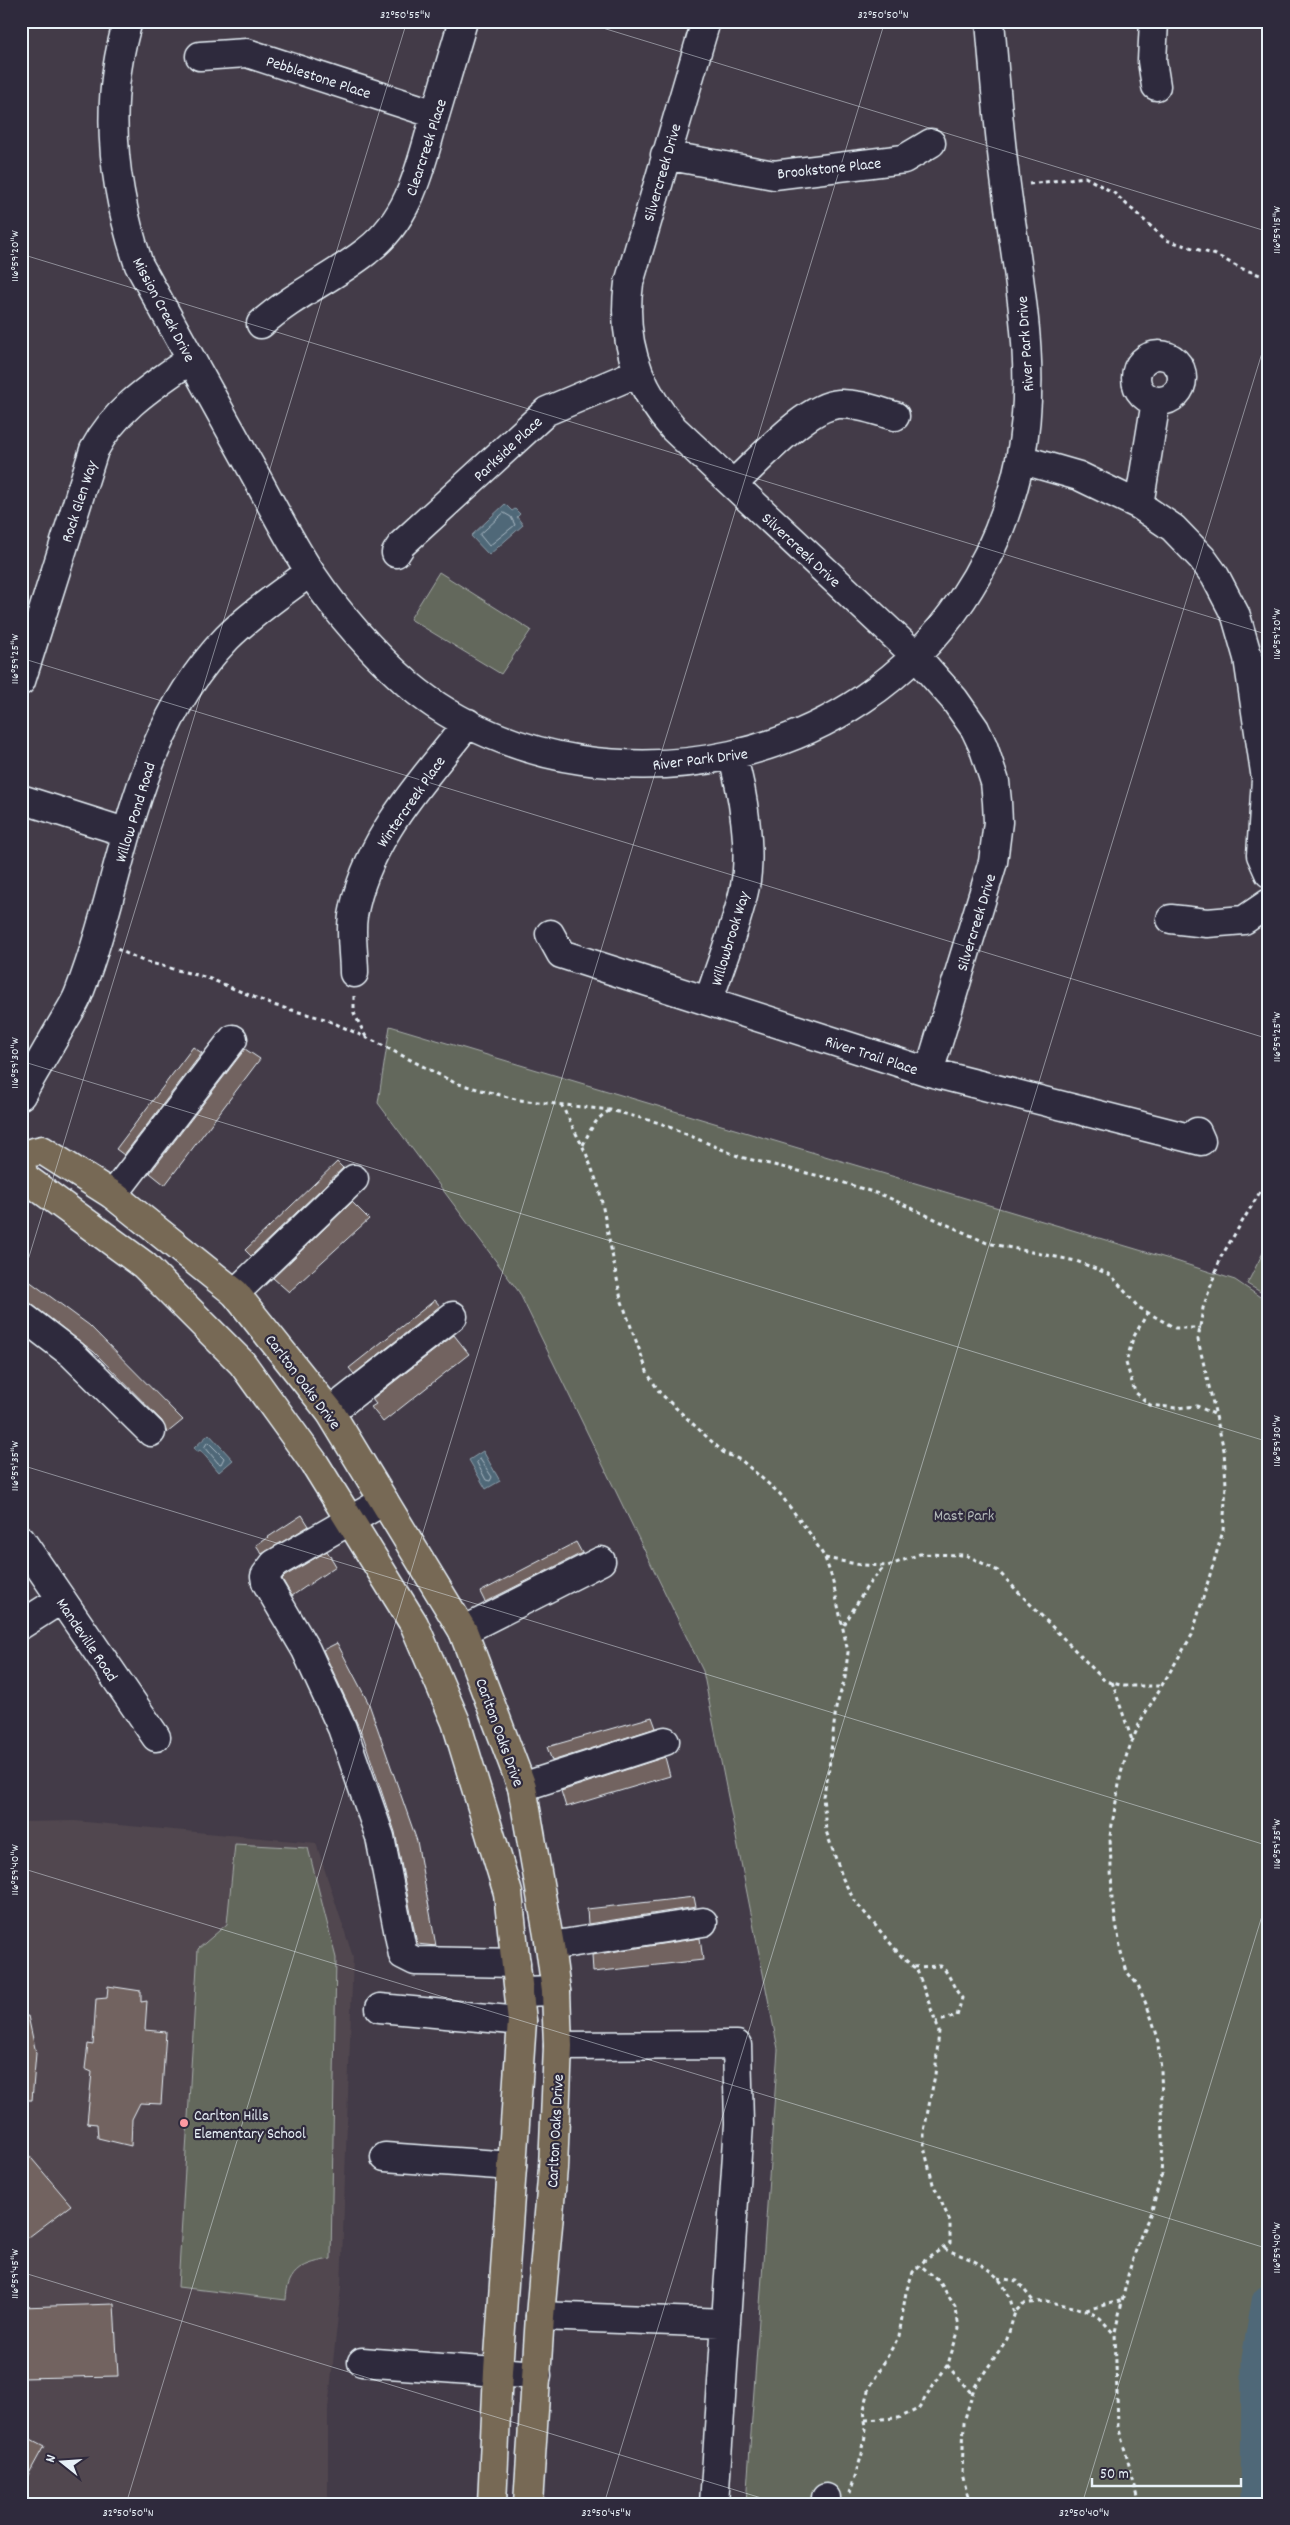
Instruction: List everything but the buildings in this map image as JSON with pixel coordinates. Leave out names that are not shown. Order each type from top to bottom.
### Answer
[{"type":"main road","name":"Carlton Oaks Drive","points":[[21,1156],[42,1150],[113,1195],[235,1293],[330,1412],[463,1631],[522,1787],[550,1946],[556,1991],[558,2046],[553,2168],[540,2316],[528,2504]]},
{"type":"main road","points":[[21,1165],[24,1177],[144,1265],[242,1363],[315,1464],[414,1624],[456,1722],[508,1893],[522,2021],[498,2371],[492,2504]]},
{"type":"street","name":"Mission Creek Drive","points":[[128,21],[117,68],[114,100],[115,166],[120,200],[139,265],[310,572]]},
{"type":"street","name":"Clearcreek Place","points":[[261,324],[282,305],[319,284],[369,250],[396,222],[412,193],[464,21]]},
{"type":"street","name":"Silvercreek Drive","points":[[706,21],[665,155],[629,283],[626,301],[628,338],[638,373],[659,412],[674,429],[915,655],[954,699],[975,729],[986,754],[994,782],[998,822],[993,862],[929,1072]]},
{"type":"street","name":"River Park Drive","points":[[310,572],[352,629],[410,685],[468,723],[493,735],[546,752],[605,763],[670,764],[732,756],[769,746],[817,726],[869,694],[915,655],[958,604],[976,575],[1005,514],[1020,459],[1028,399],[1027,345],[1006,188],[990,21]]},
{"type":"street","points":[[1154,21],[1152,61],[1156,86]]},
{"type":"street","name":"Pebblestone Place","points":[[200,56],[247,53],[436,114]]},
{"type":"street","name":"Brookstone Place","points":[[665,155],[774,174],[904,159],[931,143]]},
{"type":"street","name":"Rock Glen Way","points":[[21,681],[94,450],[104,431],[129,403],[191,359]]},
{"type":"street","name":"Parkside Place","points":[[396,553],[402,544],[547,411],[638,373]]},
{"type":"street","points":[[1138,505],[1156,401]]},
{"type":"street","points":[[733,484],[802,420],[824,407],[854,405],[895,416]]},
{"type":"street","points":[[1020,459],[1079,476],[1138,505],[1173,528],[1202,558],[1219,582],[1236,616],[1248,658],[1266,779],[1260,855],[1269,873]]},
{"type":"street","name":"Willow Pond Road","points":[[21,1095],[78,995],[98,938],[125,832],[153,750],[178,702],[209,658],[247,619],[310,572]]},
{"type":"street","name":"Wintercreek Place","points":[[354,973],[353,918],[366,871],[376,849],[402,806],[468,723]]},
{"type":"street","name":"Willowbrook Way","points":[[709,1000],[745,886],[747,852],[739,778],[732,756]]},
{"type":"street","points":[[21,799],[125,832]]},
{"type":"street","points":[[1171,919],[1207,923],[1244,920],[1269,903]]},
{"type":"street","name":"River Trail Place","points":[[550,934],[561,954],[929,1072],[1201,1141],[1197,1132]]},
{"type":"street","points":[[113,1195],[233,1039]]},
{"type":"street","points":[[235,1293],[354,1179]]},
{"type":"street","points":[[21,1315],[72,1354],[151,1432]]},
{"type":"street","points":[[330,1412],[453,1316]]},
{"type":"street","points":[[384,1501],[274,1564],[266,1576],[266,1582],[306,1650],[342,1728],[380,1838],[400,1950],[406,1958],[415,1961],[516,1963]]},
{"type":"street","name":"Mandeville Road","points":[[21,1540],[60,1600],[156,1737]]},
{"type":"street","points":[[463,1631],[601,1561]]},
{"type":"street","points":[[21,1625],[60,1600]]},
{"type":"street","points":[[522,1787],[665,1741]]},
{"type":"street","points":[[550,1946],[703,1922]]},
{"type":"street","points":[[520,1992],[556,1991]]},
{"type":"street","points":[[380,2008],[522,2021]]},
{"type":"street","points":[[558,2046],[737,2045],[739,2124],[714,2504]]},
{"type":"street","points":[[385,2157],[512,2166]]},
{"type":"street","points":[[540,2316],[726,2324]]},
{"type":"street","points":[[362,2362],[537,2375]]},
{"type":"path","points":[[1006,188],[1085,177],[1114,193],[1166,240],[1216,255],[1240,268],[1269,278]]},
{"type":"path","points":[[98,938],[143,961],[208,978],[274,1005],[325,1019],[366,1037],[455,1083],[519,1100],[612,1110],[660,1123],[740,1157],[832,1179],[885,1196],[987,1243],[1076,1261],[1111,1275],[1138,1307],[1175,1328],[1200,1328]]},
{"type":"path","points":[[354,973],[354,1013],[366,1037]]},
{"type":"path","points":[[561,1104],[582,1145],[599,1188],[621,1299],[648,1374],[660,1393],[724,1453],[741,1460],[780,1494],[811,1535],[825,1558],[832,1578],[848,1652],[845,1678],[836,1708],[828,1776],[823,1796],[826,1831],[843,1879],[854,1900],[902,1957],[917,1970],[939,2030],[935,2075],[924,2131],[928,2166],[950,2221],[950,2243],[913,2272],[906,2292],[899,2336],[870,2387],[864,2409],[862,2454],[833,2499]]},
{"type":"path","points":[[582,1145],[591,1127],[602,1115],[612,1110]]},
{"type":"path","points":[[1140,2504],[1118,2426],[1116,2335],[1129,2271],[1152,2210],[1161,2176],[1163,2139],[1161,2069],[1157,2035],[1138,1986],[1127,1972],[1123,1959],[1112,1899],[1110,1836],[1121,1774],[1132,1740],[1140,1722],[1192,1636],[1223,1531],[1226,1485],[1224,1450],[1198,1340],[1203,1308],[1222,1257],[1269,1177]]},
{"type":"path","points":[[1148,1312],[1133,1338],[1126,1363],[1135,1392],[1150,1405],[1176,1408],[1197,1406],[1217,1415]]},
{"type":"path","points":[[825,1558],[861,1565],[885,1566],[920,1554],[966,1555],[998,1571],[1105,1681],[1124,1686],[1163,1686]]},
{"type":"path","points":[[843,1625],[868,1585],[885,1566]]},
{"type":"path","points":[[1112,1682],[1132,1740]]},
{"type":"path","points":[[914,1968],[941,1966],[948,1973],[951,1986],[962,1998],[957,2016],[936,2022]]},
{"type":"path","points":[[943,2249],[983,2264],[998,2278],[1011,2299],[1014,2317]]},
{"type":"path","points":[[865,2420],[899,2418],[918,2409],[947,2365],[959,2330],[956,2308],[939,2280],[920,2265]]},
{"type":"path","points":[[998,2278],[1016,2281],[1034,2302]]},
{"type":"path","points":[[970,2504],[962,2474],[964,2422],[974,2388],[1007,2339],[1015,2312],[1023,2304],[1046,2300],[1085,2310],[1100,2318],[1116,2335]]},
{"type":"path","points":[[1085,2310],[1123,2300]]},
{"type":"path","points":[[947,2365],[972,2394]]},
{"type":"shaded area","name":"Carlton Hills Elementary School","points":[[75,1821],[316,1843],[353,1957],[341,2288],[328,2409],[328,2504],[21,2504],[21,1822]]},
{"type":"green space","points":[[439,572],[531,630],[501,674],[410,619]]},
{"type":"green space","name":"Mast Park","points":[[390,1026],[1176,1261],[1235,1280],[1269,1303],[1269,2245],[1251,2353],[1247,2504],[746,2504],[778,2049],[703,1671],[519,1292],[378,1103]]},
{"type":"green space","points":[[1269,1241],[1269,1297],[1247,1284]]},
{"type":"green space","points":[[235,1844],[308,1848],[336,1958],[331,2259],[313,2263],[299,2269],[290,2281],[286,2300],[178,2287],[198,1949],[227,1924]]},
{"type":"water","points":[[505,504],[512,511],[515,509],[520,514],[517,517],[523,525],[489,555],[471,536]]},
{"type":"water","points":[[209,1434],[233,1460],[219,1472],[200,1450],[197,1452],[194,1448]]},
{"type":"water","points":[[483,1451],[500,1481],[486,1489],[469,1460]]},
{"type":"waterway","points":[[1258,2504],[1259,2358],[1269,2302]]},
{"type":"place","name":"Carlton Hills Elementary School","points":[[184,2123]]}]
